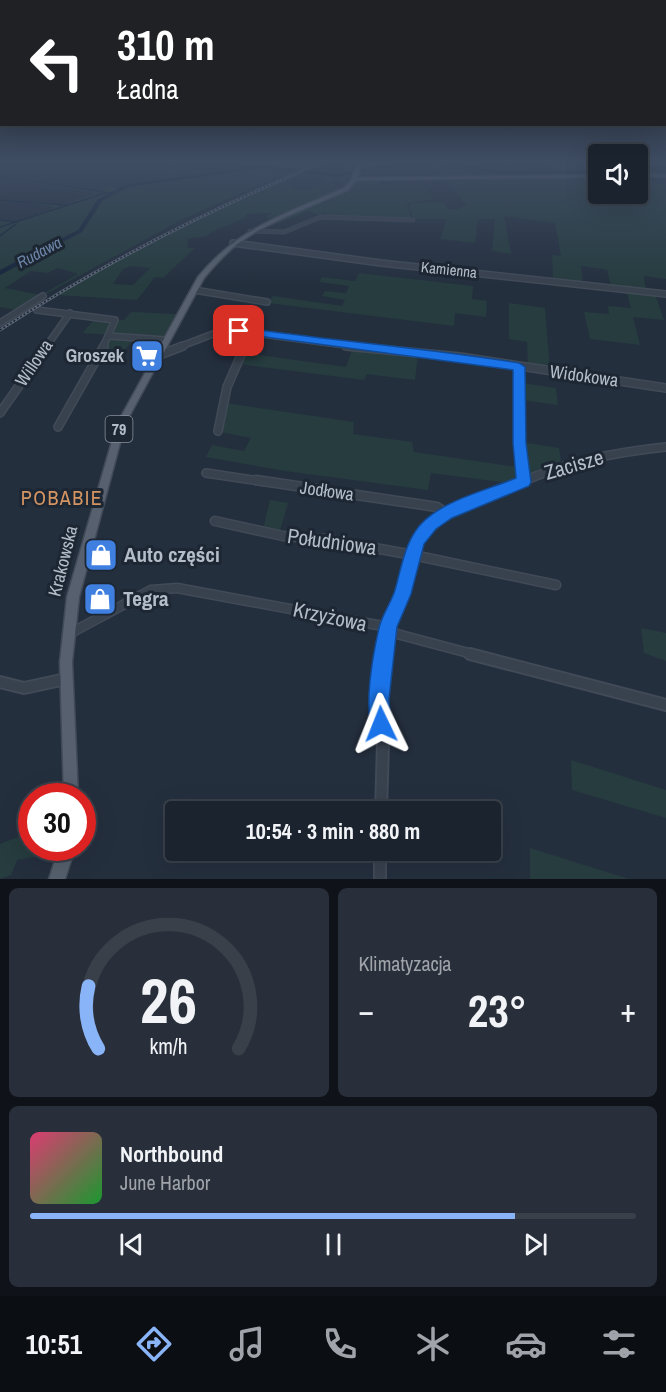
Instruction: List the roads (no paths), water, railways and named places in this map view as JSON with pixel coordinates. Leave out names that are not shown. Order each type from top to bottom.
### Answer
[{"type":"main road","name":"Krakowska","points":[[70,783],[67,635],[73,597],[116,436],[157,356],[210,266],[232,243],[250,231],[313,203]]},
{"type":"main road","points":[[57,879],[63,861]]},
{"type":"street","points":[[250,231],[284,232],[321,217],[413,220]]},
{"type":"street","name":"Kamienna","points":[[232,243],[381,263],[666,294]]},
{"type":"street","points":[[194,290],[267,302]]},
{"type":"street","points":[[0,323],[43,296]]},
{"type":"street","name":"Willowa","points":[[38,310],[114,319],[109,336]]},
{"type":"street","name":"Willowa","points":[[0,413],[70,313]]},
{"type":"street","name":"Widokowa","points":[[157,356],[213,334],[232,331],[251,332],[338,345],[469,358],[666,388]]},
{"type":"street","points":[[218,431],[227,387],[251,332]]},
{"type":"street","points":[[58,427],[109,336],[166,340]]},
{"type":"street","points":[[519,367],[519,443],[524,482]]},
{"type":"street","name":"Zacisze","points":[[381,801],[383,743],[379,699],[388,627],[402,594],[417,541],[446,513],[524,482],[554,467],[582,459],[666,447]]},
{"type":"street","name":"Jodłowa","points":[[206,473],[436,507],[446,513]]},
{"type":"street","name":"Południowa","points":[[215,520],[283,536],[325,539],[556,585]]},
{"type":"street","name":"Krzyżowa","points":[[67,635],[151,590],[177,588],[388,627],[396,634],[666,705]]},
{"type":"street","points":[[0,681],[24,688],[66,679]]},
{"type":"street","points":[[380,861],[380,879]]},
{"type":"waterway","points":[[39,203],[65,205]]},
{"type":"waterway","points":[[16,222],[74,203]]},
{"type":"waterway","name":"Rudawa","points":[[0,273],[80,231],[98,203]]},
{"type":"waterway","points":[[0,220],[16,222]]},
{"type":"waterway","points":[[0,227],[16,222]]},
{"type":"waterway","points":[[0,236],[16,224]]},
{"type":"railway","points":[[0,330],[78,282],[158,238],[230,203]]},
{"type":"place","name":"Groszek","points":[[147,356]]},
{"type":"place","name":"Auto części","points":[[101,555]]},
{"type":"place","name":"Tegra","points":[[100,599]]},
{"type":"district","name":"POBABIE","points":[[62,498]]}]
